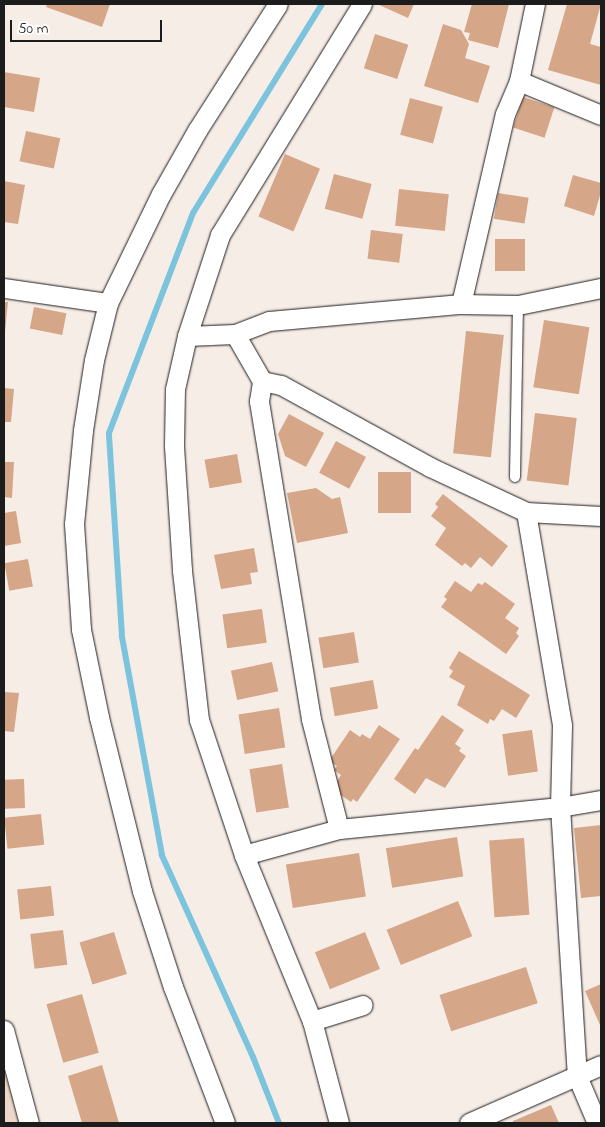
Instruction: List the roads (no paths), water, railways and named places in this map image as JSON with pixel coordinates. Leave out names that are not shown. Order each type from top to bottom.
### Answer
[{"type":"street","points":[[225,1123],[173,987],[142,891],[99,717],[81,629],[74,524],[86,412],[94,360],[108,303],[161,194],[184,153],[278,4]]},
{"type":"street","points":[[339,1123],[312,1021],[244,855],[199,720],[182,570],[174,445],[175,389],[187,336],[220,235],[362,4]]},
{"type":"street","points":[[461,304],[505,114],[519,80],[535,4]]},
{"type":"street","points":[[519,80],[601,115]]},
{"type":"street","points":[[4,288],[108,303]]},
{"type":"street","points":[[187,336],[235,334],[269,321],[461,304],[518,305],[601,288]]},
{"type":"street","points":[[235,334],[262,381],[259,401],[311,719],[339,829]]},
{"type":"street","points":[[262,381],[280,385],[430,467],[526,512],[601,516]]},
{"type":"street","points":[[526,512],[562,725],[560,807],[577,1076],[597,1123]]},
{"type":"street","points":[[244,855],[339,829],[560,807],[601,800]]},
{"type":"street","points":[[312,1021],[363,1005]]},
{"type":"street","points":[[4,1030],[29,1123]]},
{"type":"street","points":[[469,1123],[601,1064]]},
{"type":"lane","points":[[515,477],[518,305]]},
{"type":"waterway","points":[[279,1123],[253,1057],[162,855],[122,636],[109,433],[193,213],[322,4]]}]
